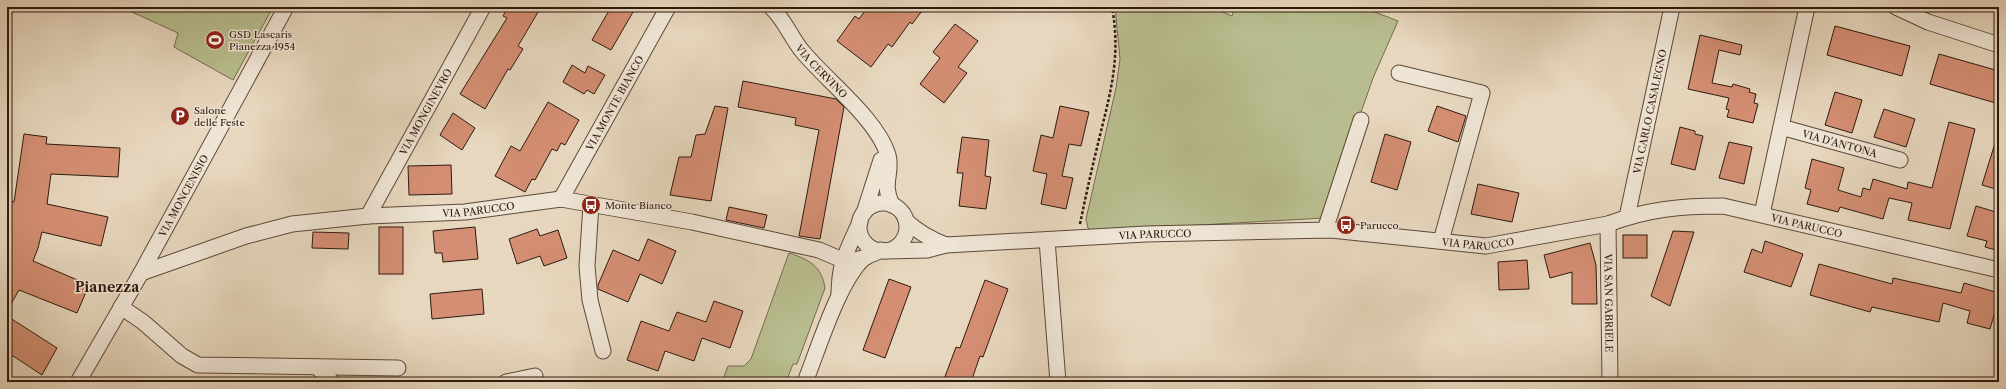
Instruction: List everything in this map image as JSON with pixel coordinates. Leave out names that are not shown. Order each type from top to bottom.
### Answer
[{"type":"street","name":"VIA MONCENISIO","points":[[78,382],[141,273],[286,7]]},
{"type":"street","name":"VIA MONGINEVRO","points":[[368,216],[483,7]]},
{"type":"street","name":"VIA MONTE BIANCO","points":[[561,199],[668,7]]},
{"type":"street","name":"VIA CERVINO","points":[[771,7],[802,51],[877,132],[888,155],[886,185],[887,195],[892,205]]},
{"type":"street","name":"VIA CARLO CASALEGNO","points":[[1627,217],[1672,7]]},
{"type":"street","points":[[1762,214],[1807,7]]},
{"type":"street","points":[[1896,7],[1928,22],[1999,45]]},
{"type":"street","points":[[1399,73],[1482,93],[1441,241]]},
{"type":"street","points":[[1325,230],[1361,120]]},
{"type":"street","name":"VIA D'ANTONA","points":[[1781,127],[1900,160]]},
{"type":"street","name":"VIA CERVINO","points":[[839,295],[839,274],[842,260],[862,217],[881,162],[882,150],[877,132]]},
{"type":"street","name":"VIA PARUCCO","points":[[141,273],[246,236],[292,224],[368,216],[465,212],[561,199],[692,222],[819,250]]},
{"type":"street","points":[[819,250],[830,257],[852,261],[866,257],[884,251],[894,248],[905,237],[907,229],[906,221],[903,213],[892,205],[882,203],[874,205],[862,217],[861,236],[871,247],[884,251],[927,250],[946,245]]},
{"type":"street","points":[[591,204],[587,266],[590,300],[603,351]]},
{"type":"street","name":"VIA PARUCCO","points":[[946,245],[1146,234],[1325,230],[1486,246],[1608,224],[1627,217],[1678,206],[1723,206],[1999,270]]},
{"type":"street","points":[[906,221],[917,231],[946,245]]},
{"type":"street","name":"VIA SAN GABRIELE","points":[[1608,224],[1610,382]]},
{"type":"street","points":[[819,250],[836,247],[852,238]]},
{"type":"street","points":[[1047,240],[1058,382]]},
{"type":"street","points":[[819,250],[832,276],[839,295]]},
{"type":"street","points":[[805,382],[839,295],[860,263],[866,257]]},
{"type":"street","points":[[121,307],[143,322],[182,356],[198,365],[398,368]]},
{"type":"street","points":[[317,366],[332,382]]},
{"type":"street","points":[[506,382],[535,376]]},
{"type":"path","points":[[1078,238],[1096,153],[1112,90],[1116,59],[1115,24],[1112,7]]},
{"type":"green space","name":"GSD Lascaris Pianezza 1954","points":[[121,7],[273,7],[233,80],[174,47],[178,33]]},
{"type":"green space","points":[[1115,7],[1211,7],[1232,16],[1235,7],[1362,7],[1398,21],[1373,78],[1324,218],[1092,231],[1088,228],[1086,219],[1116,88],[1120,59]]},
{"type":"green space","points":[[789,253],[813,264],[821,274],[825,288],[797,364],[793,364],[786,382],[722,382],[728,366],[744,366],[751,359]]},
{"type":"building","points":[[508,7],[541,7],[518,46],[523,49],[510,70],[508,69],[485,109],[460,94],[507,18],[503,16]]},
{"type":"building","points":[[611,7],[624,7],[633,12],[611,50],[592,40]]},
{"type":"building","points":[[868,7],[925,7],[912,24],[910,22],[892,47],[888,44],[871,67],[837,41],[855,16],[859,19]]},
{"type":"building","points":[[955,24],[978,41],[958,67],[967,73],[944,103],[920,84],[940,58],[933,52]]},
{"type":"building","points":[[1835,26],[1910,46],[1902,76],[1827,55]]},
{"type":"building","points":[[1700,35],[1742,45],[1740,55],[1719,50],[1712,83],[1732,87],[1733,84],[1750,89],[1749,92],[1756,94],[1754,103],[1758,104],[1753,123],[1727,117],[1729,110],[1726,109],[1729,98],[1688,89]]},
{"type":"building","points":[[1939,54],[1999,71],[1999,104],[1930,84]]},
{"type":"building","points":[[572,65],[585,73],[588,66],[605,75],[594,94],[587,90],[584,94],[563,82]]},
{"type":"building","points":[[743,81],[836,99],[844,107],[820,239],[799,236],[819,130],[795,125],[796,118],[738,107]]},
{"type":"building","points":[[1835,92],[1862,100],[1852,133],[1825,125]]},
{"type":"building","points":[[548,102],[579,120],[565,145],[561,143],[557,151],[552,149],[535,180],[532,179],[525,192],[495,176],[511,146],[520,151]]},
{"type":"building","points":[[715,106],[728,108],[711,201],[670,195],[679,157],[691,157],[696,135],[705,134]]},
{"type":"building","points":[[1060,106],[1089,112],[1081,146],[1069,144],[1062,176],[1073,178],[1066,209],[1041,204],[1047,174],[1033,171],[1041,135],[1053,138]]},
{"type":"building","points":[[1437,106],[1466,116],[1458,142],[1428,131]]},
{"type":"building","points":[[1884,109],[1915,119],[1906,147],[1874,137]]},
{"type":"building","points":[[453,113],[475,128],[462,150],[440,135]]},
{"type":"building","points":[[1949,122],[1975,129],[1950,229],[1908,220],[1912,203],[1889,198],[1883,219],[1840,207],[1838,212],[1807,204],[1811,190],[1805,188],[1812,159],[1844,168],[1838,190],[1861,197],[1863,188],[1870,190],[1873,179],[1907,189],[1908,182],[1932,188]]},
{"type":"building","points":[[1680,127],[1695,131],[1695,134],[1703,136],[1695,170],[1671,164]]},
{"type":"building","points":[[24,134],[47,137],[46,144],[120,148],[118,177],[51,174],[47,204],[108,217],[101,246],[42,232],[33,261],[89,285],[77,313],[19,290],[7,311],[7,200],[14,202]]},
{"type":"building","points":[[1385,134],[1411,142],[1397,190],[1371,182]]},
{"type":"building","points":[[962,137],[989,140],[985,176],[991,177],[986,209],[959,206],[963,173],[957,173]]},
{"type":"building","points":[[1996,140],[1999,141],[1999,190],[1982,185]]},
{"type":"building","points":[[1729,142],[1752,147],[1744,184],[1719,178]]},
{"type":"building","points":[[451,165],[452,194],[409,195],[408,166]]},
{"type":"building","points":[[1478,184],[1519,193],[1512,222],[1471,214]]},
{"type":"building","points":[[1976,206],[1999,213],[1999,251],[1985,247],[1987,241],[1967,236]]},
{"type":"building","points":[[729,207],[767,215],[764,228],[726,220]]},
{"type":"building","points":[[379,227],[403,227],[403,274],[379,274]]},
{"type":"building","points":[[475,227],[478,259],[443,262],[442,253],[435,253],[433,231]]},
{"type":"building","points":[[537,229],[540,236],[558,230],[567,258],[544,266],[540,256],[517,264],[509,239]]},
{"type":"building","points":[[1673,231],[1694,232],[1670,306],[1651,296]]},
{"type":"building","points":[[313,232],[349,233],[348,249],[312,248]]},
{"type":"building","points":[[1623,235],[1647,235],[1647,258],[1623,258]]},
{"type":"building","points":[[648,239],[676,251],[662,284],[640,274],[628,302],[598,289],[598,285],[613,250],[639,261]]},
{"type":"building","points":[[1765,241],[1803,254],[1791,287],[1744,272],[1752,249],[1762,253]]},
{"type":"building","points":[[1590,243],[1596,265],[1597,304],[1572,304],[1572,272],[1550,278],[1544,255]]},
{"type":"building","points":[[1527,260],[1529,289],[1499,290],[1498,262]]},
{"type":"building","points":[[1819,264],[1892,284],[1893,278],[1961,293],[1964,283],[1999,293],[1999,298],[1990,329],[1967,323],[1970,311],[1943,303],[1939,322],[1872,307],[1870,312],[1810,295]]},
{"type":"building","points":[[889,279],[911,287],[885,358],[863,350]]},
{"type":"building","points":[[985,280],[1008,289],[983,357],[980,356],[971,382],[943,382],[956,347],[960,348]]},
{"type":"building","points":[[482,289],[484,314],[432,319],[430,294]]},
{"type":"building","points":[[714,301],[743,311],[730,348],[702,338],[694,361],[665,351],[658,371],[627,360],[641,321],[669,331],[677,312],[706,322]]},
{"type":"building","points":[[7,316],[57,348],[42,375],[7,352]]},
{"type":"place","name":"GSD Lascaris Pianezza 1954","points":[[215,40]]},
{"type":"place","name":"Salone delle Feste","points":[[180,116]]},
{"type":"place","name":"Monte Bianco","points":[[591,205]]},
{"type":"place","name":"Parucco","points":[[1346,225]]},
{"type":"district","name":"Pianezza","points":[[107,287]]}]
